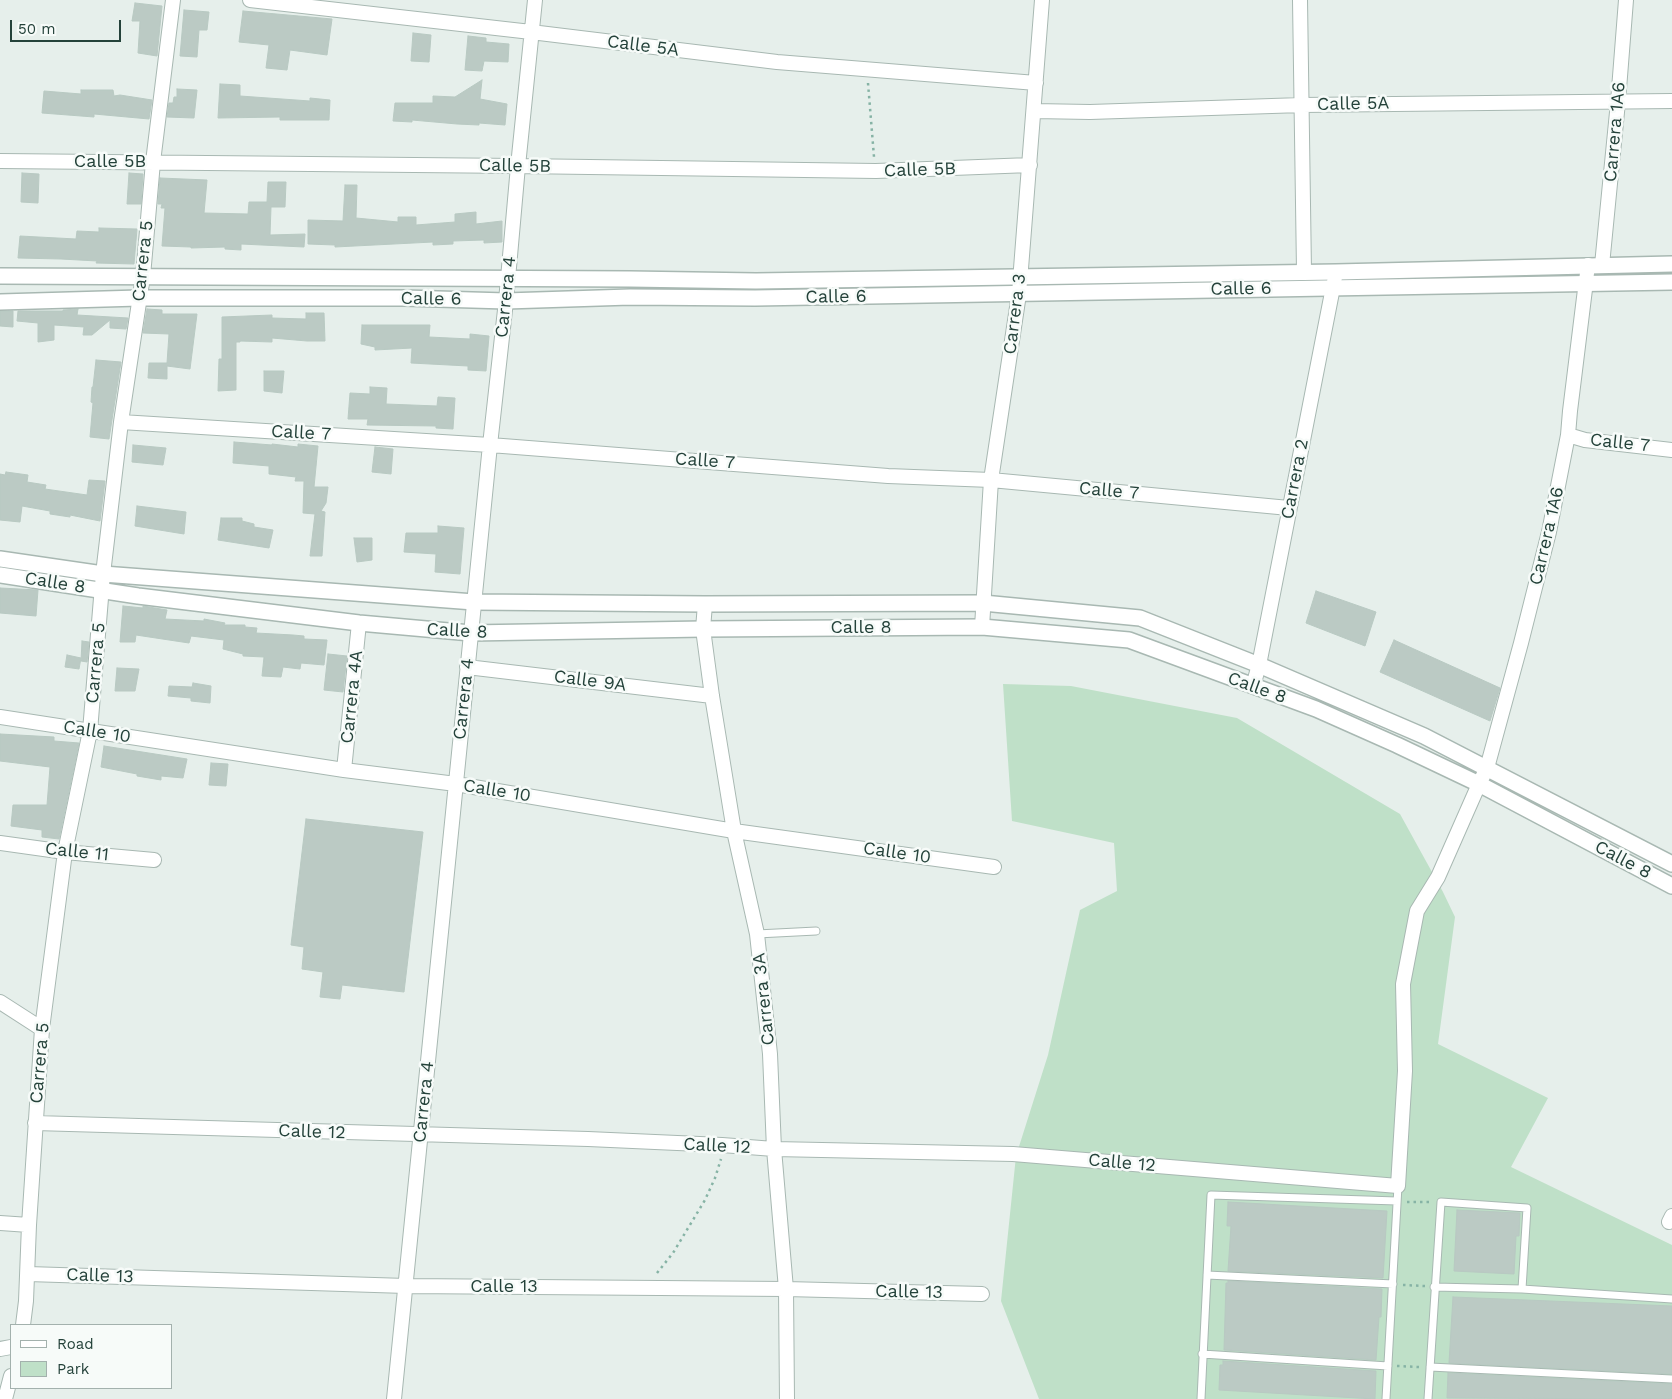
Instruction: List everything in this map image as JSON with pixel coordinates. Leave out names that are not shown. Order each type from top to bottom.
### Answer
[{"type":"street","name":"Carrera 5","points":[[23,1324],[28,1274],[29,1225],[42,1029],[64,852],[90,731],[103,574],[121,422],[143,276],[153,162],[173,0]]},
{"type":"street","name":"Calle 5A","points":[[250,0],[777,62],[1036,83]]},
{"type":"street","name":"Carrera 4","points":[[394,1399],[535,0]]},
{"type":"street","name":"Carrera 3","points":[[982,627],[991,480],[1019,294],[1042,0]]},
{"type":"street","points":[[1300,0],[1304,271]]},
{"type":"street","name":"Carrera 1A6","points":[[1398,1186],[1405,1071],[1403,984],[1415,920],[1417,911],[1438,877],[1478,784],[1487,768],[1522,642],[1544,550],[1568,436],[1586,282],[1595,265],[1618,102],[1626,0]]},
{"type":"street","name":"Calle 5A","points":[[1034,111],[1090,112],[1302,105],[1672,101]]},
{"type":"street","name":"Calle 5B","points":[[0,161],[876,171],[1030,165]]},
{"type":"street","name":"Calle 6","points":[[0,276],[756,281],[1336,272],[1672,264]]},
{"type":"street","name":"Carrera 2","points":[[1252,686],[1259,665],[1336,272]]},
{"type":"street","points":[[404,298],[406,278]]},
{"type":"street","points":[[755,298],[756,281]]},
{"type":"street","name":"Calle 6","points":[[0,302],[139,298],[404,298],[506,301],[630,297],[755,298],[1586,282],[1672,282]]},
{"type":"street","name":"Calle 7","points":[[121,422],[490,445],[888,476],[991,480],[1289,508]]},
{"type":"street","name":"Calle 7","points":[[1568,436],[1585,440],[1672,450]]},
{"type":"street","name":"Calle 8","points":[[0,559],[103,574],[474,602],[705,604],[983,603],[1140,618],[1259,665],[1424,736],[1672,864]]},
{"type":"street","name":"Calle 8","points":[[0,575],[102,591],[359,623],[471,633],[704,628],[982,627],[1130,640],[1316,709],[1478,784],[1672,886]]},
{"type":"street","name":"Carrera 3A","points":[[705,604],[704,628],[712,696],[734,830],[757,934],[770,1054],[774,1149],[786,1289],[787,1399]]},
{"type":"street","name":"Carrera 4A","points":[[344,770],[359,623]]},
{"type":"street","name":"Calle 9A","points":[[467,667],[712,696]]},
{"type":"street","name":"Calle 10","points":[[0,717],[344,770],[456,784],[734,830],[994,867]]},
{"type":"street","name":"Calle 11","points":[[0,843],[64,852],[154,860]]},
{"type":"street","points":[[0,1002],[42,1029]]},
{"type":"street","name":"Calle 12","points":[[35,1123],[588,1139],[774,1149],[1013,1154],[1398,1186]]},
{"type":"street","points":[[0,1223],[29,1225]]},
{"type":"street","name":"Calle 13","points":[[28,1274],[406,1286],[642,1287],[982,1294]]},
{"type":"street","points":[[5,1399],[10,1380]]},
{"type":"lane","points":[[757,934],[816,931]]},
{"type":"lane","points":[[1386,1399],[1398,1186]]},
{"type":"lane","points":[[1201,1399],[1211,1195],[1397,1201]]},
{"type":"lane","points":[[1428,1399],[1441,1202],[1527,1208],[1522,1289]]},
{"type":"lane","points":[[1207,1275],[1393,1284]]},
{"type":"lane","points":[[1434,1287],[1522,1289],[1672,1299]]},
{"type":"lane","points":[[1202,1354],[1388,1366]]},
{"type":"lane","points":[[1430,1367],[1672,1379]]},
{"type":"path","points":[[867,70],[876,171]]},
{"type":"path","points":[[642,1287],[651,1280],[673,1253],[705,1200],[720,1162],[722,1145]]},
{"type":"path","points":[[1397,1201],[1441,1202]]},
{"type":"path","points":[[1393,1284],[1434,1287]]},
{"type":"path","points":[[1388,1366],[1430,1367]]},
{"type":"green space","points":[[1003,684],[1071,686],[1237,718],[1400,814],[1455,917],[1438,1044],[1548,1098],[1511,1167],[1672,1245],[1672,1399],[1039,1399],[1001,1301],[1016,1156],[1048,1055],[1080,910],[1117,891],[1114,843],[1012,821]]},
{"type":"building","points":[[135,3],[162,6],[157,56],[138,53],[140,21],[132,21]]},
{"type":"building","points":[[184,10],[209,12],[207,30],[199,30],[197,57],[180,56]]},
{"type":"building","points":[[243,11],[332,19],[327,55],[290,50],[287,70],[266,68],[269,45],[239,42]]},
{"type":"building","points":[[413,33],[431,35],[429,62],[411,61]]},
{"type":"building","points":[[468,36],[486,38],[486,42],[509,44],[508,62],[484,61],[482,71],[465,70]]},
{"type":"building","points":[[482,80],[480,99],[507,104],[505,125],[457,124],[412,120],[412,122],[393,121],[395,103],[433,103],[433,96],[455,97]]},
{"type":"building","points":[[220,84],[240,85],[240,96],[310,101],[310,98],[330,100],[329,120],[280,120],[280,117],[218,118]]},
{"type":"building","points":[[177,89],[197,90],[194,118],[167,117],[169,103],[173,103],[174,97],[177,97]]},
{"type":"building","points":[[81,90],[113,90],[114,96],[120,95],[152,100],[149,119],[94,114],[94,117],[42,113],[44,91],[81,94]]},
{"type":"building","points":[[22,173],[39,174],[38,203],[21,202]]},
{"type":"building","points":[[129,173],[143,174],[141,204],[127,204]]},
{"type":"building","points":[[160,178],[207,180],[204,213],[248,214],[249,202],[267,202],[268,182],[286,182],[285,207],[271,207],[270,235],[305,234],[304,247],[241,244],[241,250],[225,249],[225,247],[191,248],[162,246],[165,208],[161,208],[162,204],[158,204]]},
{"type":"building","points":[[345,185],[357,185],[356,218],[398,222],[398,217],[416,217],[416,225],[455,222],[455,214],[476,212],[476,224],[502,221],[502,242],[484,243],[484,240],[453,241],[453,244],[433,245],[433,242],[335,247],[335,245],[308,244],[308,220],[343,221]]},
{"type":"building","points":[[99,228],[137,229],[134,264],[18,258],[20,236],[76,239],[77,231],[99,232]]},
{"type":"building","points":[[78,309],[77,315],[128,318],[126,329],[110,328],[110,320],[92,335],[83,335],[84,327],[54,325],[54,340],[38,342],[38,323],[17,321],[18,311]]},
{"type":"building","points":[[147,309],[162,310],[162,314],[197,314],[190,369],[167,366],[167,379],[148,378],[149,363],[167,363],[169,334],[143,333]]},
{"type":"building","points":[[0,311],[13,311],[13,327],[0,326]]},
{"type":"building","points":[[306,313],[324,313],[325,341],[272,338],[272,342],[236,342],[236,390],[218,391],[219,359],[222,359],[222,317],[272,315],[272,318],[306,319]]},
{"type":"building","points":[[362,325],[430,325],[429,337],[470,339],[470,334],[489,336],[486,371],[468,370],[468,366],[411,363],[412,348],[375,350],[375,347],[361,344]]},
{"type":"building","points":[[96,360],[121,362],[109,439],[90,437],[93,403],[91,402],[92,387]]},
{"type":"building","points":[[264,371],[284,371],[282,393],[264,391]]},
{"type":"building","points":[[370,387],[387,388],[386,404],[437,406],[438,397],[455,398],[453,429],[436,428],[436,426],[367,425],[368,419],[348,419],[350,393],[370,394]]},
{"type":"building","points":[[234,442],[298,447],[298,444],[318,446],[314,487],[328,487],[326,503],[321,511],[325,512],[322,556],[310,556],[315,514],[303,513],[304,481],[295,481],[296,477],[269,474],[269,466],[233,463]]},
{"type":"building","points":[[133,445],[166,448],[163,465],[132,462]]},
{"type":"building","points":[[375,447],[393,449],[391,474],[372,472]]},
{"type":"building","points":[[6,472],[28,475],[27,482],[46,485],[45,489],[87,495],[89,480],[105,481],[100,521],[70,515],[70,517],[50,514],[50,511],[22,506],[20,522],[0,520],[0,474],[5,475]]},
{"type":"building","points":[[137,506],[186,512],[184,534],[135,526]]},
{"type":"building","points":[[221,518],[242,518],[242,521],[254,524],[254,527],[273,530],[269,548],[218,540]]},
{"type":"building","points":[[438,526],[464,528],[460,574],[435,572],[436,554],[404,552],[406,533],[438,533]]},
{"type":"building","points":[[354,538],[372,538],[372,560],[357,562]]},
{"type":"building","points":[[0,588],[38,590],[36,616],[0,613]]},
{"type":"building","points":[[1316,591],[1376,612],[1365,646],[1306,623]]},
{"type":"building","points":[[123,606],[143,608],[143,606],[167,610],[165,619],[204,621],[204,619],[225,623],[224,625],[245,625],[245,627],[257,628],[256,633],[304,636],[304,639],[327,640],[324,665],[301,663],[300,669],[283,667],[281,677],[262,676],[264,657],[243,656],[243,654],[223,649],[224,640],[191,636],[189,643],[136,635],[135,642],[120,642]]},
{"type":"building","points":[[1394,640],[1500,688],[1490,721],[1380,672]]},
{"type":"building","points":[[82,641],[89,642],[87,662],[81,661]]},
{"type":"building","points":[[328,654],[347,656],[343,692],[324,690]]},
{"type":"building","points":[[67,655],[81,658],[79,669],[65,667]]},
{"type":"building","points":[[117,668],[139,669],[135,691],[115,691]]},
{"type":"building","points":[[193,683],[211,686],[210,703],[191,701],[191,698],[168,696],[169,686],[192,687]]},
{"type":"building","points":[[0,734],[54,737],[54,741],[79,743],[59,839],[42,837],[42,830],[11,826],[13,805],[47,805],[50,767],[0,761]]},
{"type":"building","points":[[104,746],[187,759],[183,778],[161,776],[161,780],[101,767]]},
{"type":"building","points":[[211,763],[228,764],[226,786],[209,785]]},
{"type":"building","points":[[306,819],[423,832],[404,992],[342,985],[340,999],[320,997],[323,972],[302,969],[304,947],[291,945]]},
{"type":"building","points":[[1228,1202],[1387,1211],[1383,1278],[1228,1271],[1231,1226],[1227,1226]]},
{"type":"building","points":[[1457,1210],[1520,1213],[1519,1236],[1516,1236],[1514,1274],[1454,1271]]},
{"type":"building","points":[[1228,1281],[1382,1289],[1376,1360],[1224,1350],[1226,1283]]},
{"type":"building","points":[[1453,1297],[1672,1306],[1672,1374],[1449,1363]]},
{"type":"building","points":[[1223,1361],[1376,1371],[1375,1399],[1219,1390],[1220,1365],[1223,1365]]},
{"type":"building","points":[[1448,1373],[1672,1384],[1672,1399],[1447,1398]]}]
